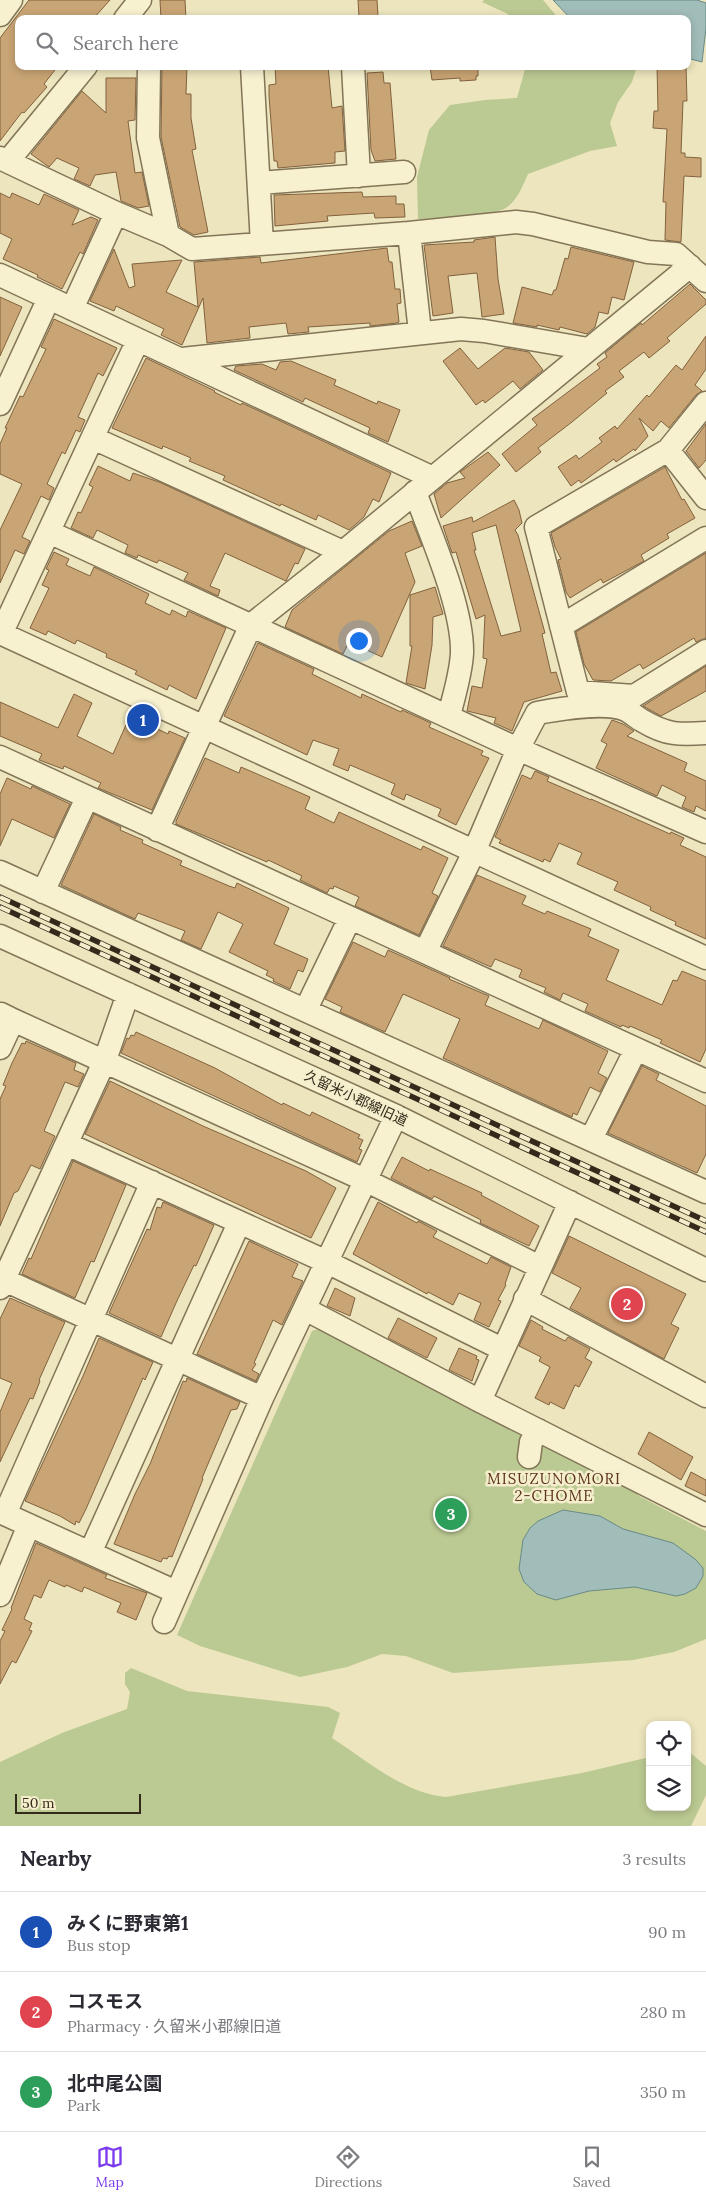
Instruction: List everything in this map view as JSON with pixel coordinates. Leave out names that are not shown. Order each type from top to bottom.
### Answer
[{"type":"street","points":[[0,15],[11,0]]},
{"type":"street","points":[[128,15],[140,0]]},
{"type":"street","points":[[147,0],[148,15]]},
{"type":"street","points":[[82,70],[4,159],[116,213],[168,235],[192,249],[409,233],[516,222],[533,224],[648,252],[676,254],[698,273],[588,350],[343,552],[251,625],[158,830]]},
{"type":"street","points":[[148,70],[148,138],[168,235]]},
{"type":"street","points":[[252,70],[262,244]]},
{"type":"street","points":[[353,70],[359,176]]},
{"type":"street","points":[[259,183],[404,172]]},
{"type":"street","points":[[72,309],[116,213]]},
{"type":"street","points":[[409,233],[420,332]]},
{"type":"street","points":[[0,276],[433,478]]},
{"type":"street","points":[[2,397],[49,298]]},
{"type":"street","points":[[182,360],[460,329],[484,331],[588,350]]},
{"type":"street","points":[[138,340],[0,634],[706,958]]},
{"type":"street","points":[[705,654],[634,696],[578,692],[536,527],[668,450],[706,403]]},
{"type":"street","points":[[93,438],[343,552]]},
{"type":"street","points":[[668,450],[706,498]]},
{"type":"street","points":[[415,492],[460,625],[462,652],[459,678],[449,716]]},
{"type":"street","points":[[49,532],[518,749],[706,832]]},
{"type":"street","points":[[561,626],[706,538]]},
{"type":"street","points":[[426,952],[474,852],[518,749],[537,713],[573,707],[625,710],[662,732],[681,735],[706,733]]},
{"type":"street","points":[[0,757],[706,1081]]},
{"type":"street","points":[[42,892],[87,798]]},
{"type":"street","points":[[0,872],[306,1009],[706,1192]]},
{"type":"street","points":[[306,1009],[350,918]]},
{"type":"street","name":"久留米小郡線旧道","points":[[0,936],[396,1116],[706,1270]]},
{"type":"street","points":[[128,994],[104,1060],[67,1144],[1,1282],[91,1318],[262,1398]]},
{"type":"street","points":[[0,1048],[7,1017],[365,1180],[540,1267]]},
{"type":"street","points":[[591,1139],[636,1049]]},
{"type":"street","points":[[164,1622],[262,1398],[396,1116]]},
{"type":"street","points":[[67,1144],[327,1262],[502,1349]]},
{"type":"street","points":[[152,1182],[3,1513],[176,1592]]},
{"type":"street","points":[[480,1401],[524,1299],[570,1202]]},
{"type":"street","points":[[90,1553],[239,1223]]},
{"type":"street","points":[[524,1299],[706,1396]]},
{"type":"street","points":[[305,1309],[480,1401],[706,1515]]},
{"type":"street","points":[[529,1457],[531,1442],[538,1430]]},
{"type":"street","points":[[0,1595],[29,1525]]},
{"type":"green space","points":[[484,0],[543,0],[556,15],[508,15],[482,2]]},
{"type":"green space","points":[[525,70],[636,70],[632,82],[618,102],[610,123],[617,146],[590,151],[528,174],[516,198],[504,209],[475,215],[418,219],[417,177],[429,130],[450,105],[517,98]]},
{"type":"green space","points":[[319,1329],[519,1434],[546,1441],[621,1479],[639,1496],[706,1531],[706,1639],[674,1652],[633,1660],[453,1673],[406,1656],[382,1654],[347,1667],[300,1677],[200,1646],[177,1635],[312,1331]]},
{"type":"green space","points":[[131,1668],[187,1691],[328,1707],[340,1713],[332,1738],[386,1775],[430,1794],[446,1797],[582,1773],[646,1758],[646,1811],[691,1811],[691,1753],[706,1766],[706,1795],[691,1826],[0,1826],[0,1762],[62,1733],[127,1709],[130,1692],[125,1684],[125,1673]]},
{"type":"water","points":[[553,0],[697,0],[706,3],[706,28],[702,62],[691,59],[691,15],[567,15]]},
{"type":"water","points":[[563,1510],[600,1516],[623,1529],[673,1543],[695,1559],[703,1568],[703,1576],[696,1588],[676,1596],[635,1587],[589,1591],[556,1600],[537,1594],[524,1582],[519,1569],[523,1540],[530,1528],[538,1521]]},
{"type":"building","points":[[29,0],[110,0],[97,15],[18,15]]},
{"type":"building","points":[[160,0],[185,0],[186,15],[161,15]]},
{"type":"building","points":[[358,0],[377,0],[378,15],[359,15]]},
{"type":"building","points":[[15,18],[15,70],[55,70],[44,84],[47,87],[24,113],[22,112],[0,141],[0,38]]},
{"type":"building","points":[[162,70],[187,70],[186,94],[191,94],[191,118],[196,149],[192,150],[208,232],[194,235],[180,227],[161,137]]},
{"type":"building","points":[[275,70],[328,70],[332,108],[342,106],[345,151],[335,152],[335,163],[278,168],[277,161],[274,161],[269,96],[269,85],[276,84]]},
{"type":"building","points":[[431,70],[478,70],[476,80],[460,81],[460,78],[432,80]]},
{"type":"building","points":[[657,70],[686,70],[687,101],[683,101],[681,153],[685,153],[685,157],[701,158],[701,177],[684,176],[681,242],[665,240],[666,202],[663,202],[667,129],[653,128],[654,111],[658,111]]},
{"type":"building","points":[[383,72],[384,83],[390,83],[396,159],[375,161],[371,150],[367,73]]},
{"type":"building","points":[[106,78],[136,78],[135,120],[128,121],[135,173],[142,172],[149,206],[138,208],[121,201],[116,172],[95,175],[90,186],[74,179],[79,168],[57,158],[49,167],[31,154],[82,91],[106,113]]},
{"type":"building","points":[[362,192],[363,197],[396,196],[396,204],[404,204],[405,217],[375,218],[374,213],[327,216],[328,221],[275,226],[274,195]]},
{"type":"building","points":[[0,193],[10,198],[12,193],[39,205],[44,194],[79,210],[72,225],[91,217],[98,220],[83,254],[80,252],[62,289],[37,277],[38,275],[3,259],[12,239],[0,233]]},
{"type":"building","points":[[495,237],[498,279],[504,314],[482,317],[477,273],[448,276],[453,313],[433,316],[424,245],[474,242],[474,240]]},
{"type":"building","points":[[571,247],[634,262],[624,300],[612,297],[608,314],[599,312],[595,327],[587,334],[560,327],[559,330],[537,325],[537,327],[513,323],[522,287],[552,295],[554,290],[556,290],[565,258],[568,259]]},
{"type":"building","points":[[387,248],[389,262],[392,262],[395,289],[400,289],[401,303],[397,304],[399,322],[397,323],[370,326],[370,323],[308,327],[309,332],[288,334],[286,323],[249,327],[250,338],[207,343],[203,298],[182,345],[161,335],[164,329],[116,306],[114,311],[90,301],[114,249],[129,288],[135,286],[132,264],[182,260],[166,292],[198,307],[194,262],[260,257],[261,263]]},
{"type":"building","points":[[690,284],[706,300],[706,304],[667,338],[670,341],[649,358],[644,352],[619,371],[624,377],[605,391],[607,393],[572,422],[538,448],[541,452],[516,472],[502,454],[537,425],[532,419],[600,368],[597,364],[607,357],[605,353],[641,323],[642,325]]},
{"type":"building","points":[[0,297],[22,307],[0,356]]},
{"type":"building","points":[[54,319],[117,348],[103,376],[98,373],[78,417],[85,420],[80,432],[76,430],[65,454],[62,452],[47,484],[54,488],[49,500],[41,496],[22,537],[30,541],[24,554],[15,550],[0,583],[0,530],[22,484],[0,474],[0,444],[7,428],[5,428],[20,396],[23,397],[46,349],[41,347]]},
{"type":"building","points":[[706,336],[706,369],[695,385],[702,391],[696,395],[669,428],[661,421],[653,431],[639,418],[648,436],[635,451],[634,449],[616,462],[614,459],[581,483],[579,480],[571,486],[558,467],[576,455],[579,459],[602,442],[599,438],[615,426],[617,429],[647,395],[649,397],[676,365],[682,370]]},
{"type":"building","points":[[460,348],[478,369],[505,348],[529,352],[543,370],[520,389],[513,381],[485,403],[483,400],[476,405],[443,361]]},
{"type":"building","points":[[146,358],[241,405],[242,403],[391,473],[379,502],[373,499],[364,517],[349,530],[318,515],[316,520],[281,504],[280,506],[223,480],[225,476],[189,461],[191,458],[163,446],[162,449],[112,428]]},
{"type":"building","points":[[291,361],[336,380],[334,385],[377,404],[378,401],[400,410],[388,442],[368,433],[370,428],[305,398],[303,402],[234,370],[236,366],[262,364],[276,370],[280,362]]},
{"type":"building","points":[[706,424],[706,460],[699,468],[686,451]]},
{"type":"building","points":[[488,452],[500,465],[441,518],[434,494],[447,483],[465,478],[460,472]]},
{"type":"building","points":[[98,466],[130,481],[133,473],[159,482],[305,549],[298,564],[295,563],[286,581],[225,553],[210,586],[220,590],[218,596],[184,580],[188,573],[159,560],[157,563],[138,555],[137,558],[125,553],[128,545],[97,530],[93,538],[71,528],[78,512],[81,513],[93,487],[89,485]]},
{"type":"building","points":[[665,467],[682,500],[684,499],[695,518],[667,534],[669,538],[641,555],[644,561],[603,583],[601,579],[570,598],[566,592],[558,560],[561,559],[551,533]]},
{"type":"building","points":[[514,500],[522,523],[515,530],[545,633],[542,634],[551,673],[556,672],[562,691],[524,702],[512,731],[494,723],[496,718],[467,711],[472,686],[482,688],[487,659],[483,658],[485,615],[476,619],[456,552],[452,553],[443,526],[472,517],[473,522]],"holes":[[[496,525],[521,631],[501,636],[474,550],[476,550],[472,533]]]},
{"type":"building","points":[[412,521],[422,546],[405,553],[415,582],[382,657],[349,642],[343,654],[285,627],[292,610],[389,531]]},
{"type":"building","points":[[54,552],[69,559],[66,565],[90,576],[94,567],[149,594],[145,603],[170,615],[172,610],[186,617],[188,611],[226,628],[196,699],[169,685],[167,690],[135,674],[137,671],[106,657],[107,654],[77,640],[75,644],[48,631],[46,635],[30,628],[49,588],[42,585],[49,570],[46,569]]},
{"type":"building","points":[[706,553],[706,638],[696,642],[694,638],[643,669],[640,664],[611,681],[593,680],[584,664],[576,632]]},
{"type":"building","points":[[435,587],[443,614],[433,617],[432,645],[425,689],[406,683],[412,646],[410,646],[410,595]]},
{"type":"building","points":[[258,643],[314,669],[312,674],[361,698],[362,694],[401,712],[402,710],[431,723],[429,727],[483,751],[481,755],[489,758],[456,825],[438,816],[441,809],[406,794],[404,800],[391,794],[395,784],[350,765],[348,771],[333,765],[339,749],[313,740],[307,755],[224,716]]},
{"type":"building","points":[[706,666],[706,691],[661,716],[643,706]]},
{"type":"building","points":[[74,694],[92,703],[77,736],[113,754],[130,716],[168,734],[169,731],[185,738],[152,810],[98,788],[101,783],[64,766],[63,769],[39,760],[42,754],[0,736],[0,702],[58,728]]},
{"type":"building","points":[[612,720],[634,731],[627,736],[687,763],[684,771],[706,781],[706,811],[696,806],[694,812],[682,807],[686,797],[662,785],[657,796],[596,768],[607,744],[601,741]]},
{"type":"building","points":[[205,758],[239,773],[241,767],[310,797],[305,809],[334,823],[339,812],[421,850],[423,846],[448,858],[432,893],[438,896],[419,935],[355,906],[359,897],[334,886],[327,893],[300,880],[302,876],[268,860],[267,862],[176,824]]},
{"type":"building","points":[[535,771],[549,777],[547,781],[670,834],[671,832],[684,838],[680,845],[706,857],[706,939],[675,925],[676,922],[650,910],[651,907],[614,890],[618,882],[577,864],[582,853],[559,843],[550,862],[544,859],[543,862],[499,843],[501,840],[495,837],[522,775],[531,779]]},
{"type":"building","points":[[7,778],[31,789],[32,786],[70,804],[54,838],[12,819],[0,846],[0,794]]},
{"type":"building","points":[[94,814],[121,827],[120,830],[143,840],[142,843],[182,861],[180,865],[235,888],[237,883],[289,908],[274,944],[308,959],[303,972],[298,970],[290,989],[273,981],[274,979],[266,975],[268,971],[229,952],[243,924],[218,912],[201,949],[181,940],[185,931],[138,913],[135,919],[61,885]]},
{"type":"building","points":[[477,875],[526,896],[522,904],[545,914],[547,911],[591,929],[588,936],[619,950],[606,980],[662,1005],[673,980],[677,981],[682,971],[706,981],[706,1049],[700,1062],[660,1043],[662,1040],[630,1026],[629,1028],[622,1025],[621,1027],[585,1011],[588,1004],[563,993],[560,1000],[544,992],[546,988],[519,977],[522,970],[495,959],[491,967],[443,946]]},
{"type":"building","points":[[353,942],[385,957],[388,950],[489,996],[485,1005],[539,1029],[543,1020],[608,1051],[598,1073],[607,1078],[600,1092],[590,1087],[577,1115],[573,1113],[572,1117],[443,1058],[460,1019],[403,994],[385,1032],[340,1012],[342,1007],[325,999]]},
{"type":"building","points":[[136,1032],[215,1068],[282,1105],[283,1103],[310,1116],[312,1112],[360,1135],[358,1138],[363,1140],[359,1149],[362,1150],[357,1162],[121,1053],[127,1038],[129,1039],[131,1035],[134,1036]]},
{"type":"building","points":[[26,1041],[76,1063],[74,1070],[84,1074],[78,1087],[65,1082],[44,1131],[55,1136],[40,1169],[31,1165],[18,1191],[14,1193],[0,1226],[0,1099],[6,1086],[3,1085],[12,1063],[22,1043],[25,1044]]},
{"type":"building","points":[[642,1066],[659,1074],[656,1080],[706,1106],[706,1154],[697,1173],[608,1133]]},
{"type":"building","points":[[110,1081],[203,1126],[306,1171],[336,1188],[311,1238],[85,1134]]},
{"type":"building","points":[[402,1157],[429,1171],[430,1169],[482,1193],[481,1195],[539,1226],[529,1246],[480,1223],[481,1220],[434,1196],[432,1199],[391,1178]]},
{"type":"building","points":[[73,1161],[126,1185],[94,1262],[91,1261],[75,1298],[22,1274],[29,1258],[31,1259]]},
{"type":"building","points":[[163,1202],[214,1225],[161,1337],[109,1313],[147,1229],[150,1230],[157,1207],[161,1208]]},
{"type":"building","points":[[378,1202],[417,1223],[418,1221],[437,1231],[433,1237],[487,1264],[491,1257],[511,1267],[506,1285],[498,1300],[501,1301],[489,1327],[474,1320],[481,1303],[459,1293],[453,1305],[428,1292],[427,1294],[353,1254]]},
{"type":"building","points":[[569,1236],[686,1294],[671,1324],[679,1328],[664,1359],[570,1308],[581,1288],[552,1273]]},
{"type":"building","points":[[249,1241],[298,1264],[292,1277],[303,1281],[282,1325],[273,1320],[252,1370],[259,1374],[256,1381],[197,1354]]},
{"type":"building","points":[[335,1288],[355,1298],[350,1316],[327,1306]]},
{"type":"building","points":[[10,1298],[65,1322],[39,1380],[33,1399],[30,1398],[0,1462],[0,1412],[12,1383],[0,1378],[0,1319]]},
{"type":"building","points":[[398,1318],[437,1338],[427,1358],[388,1338]]},
{"type":"building","points":[[531,1320],[543,1327],[542,1329],[565,1341],[568,1337],[590,1349],[585,1358],[592,1362],[579,1387],[575,1385],[564,1409],[550,1402],[549,1405],[535,1398],[550,1367],[539,1361],[541,1357],[519,1346]]},
{"type":"building","points":[[99,1338],[153,1362],[145,1380],[143,1378],[86,1509],[79,1523],[76,1521],[75,1525],[60,1516],[25,1501]]},
{"type":"building","points":[[459,1348],[477,1356],[476,1359],[479,1360],[472,1381],[449,1370]]},
{"type":"building","points":[[187,1378],[240,1402],[237,1409],[231,1410],[202,1478],[172,1557],[163,1558],[161,1562],[114,1544],[150,1464],[183,1381],[186,1382]]},
{"type":"building","points":[[649,1432],[693,1457],[681,1480],[638,1454]]},
{"type":"building","points":[[691,1472],[706,1480],[706,1496],[685,1486]]},
{"type":"building","points":[[36,1543],[107,1575],[105,1578],[147,1593],[136,1620],[117,1612],[121,1603],[84,1587],[82,1592],[49,1580],[41,1598],[34,1595],[24,1619],[32,1623],[29,1630],[32,1631],[16,1663],[12,1661],[0,1684],[0,1641],[5,1631],[2,1630],[12,1609]]},
{"type":"railway","points":[[0,897],[706,1221]]},
{"type":"railway","points":[[0,907],[706,1232]]},
{"type":"place","name":"みくに野東第1","points":[[143,720]]},
{"type":"place","name":"コスモス","points":[[627,1304]]},
{"type":"place","name":"北中尾公園","points":[[451,1514]]},
{"type":"district","name":"MISUZUNOMORI 2-CHOME","points":[[554,1488]]}]
